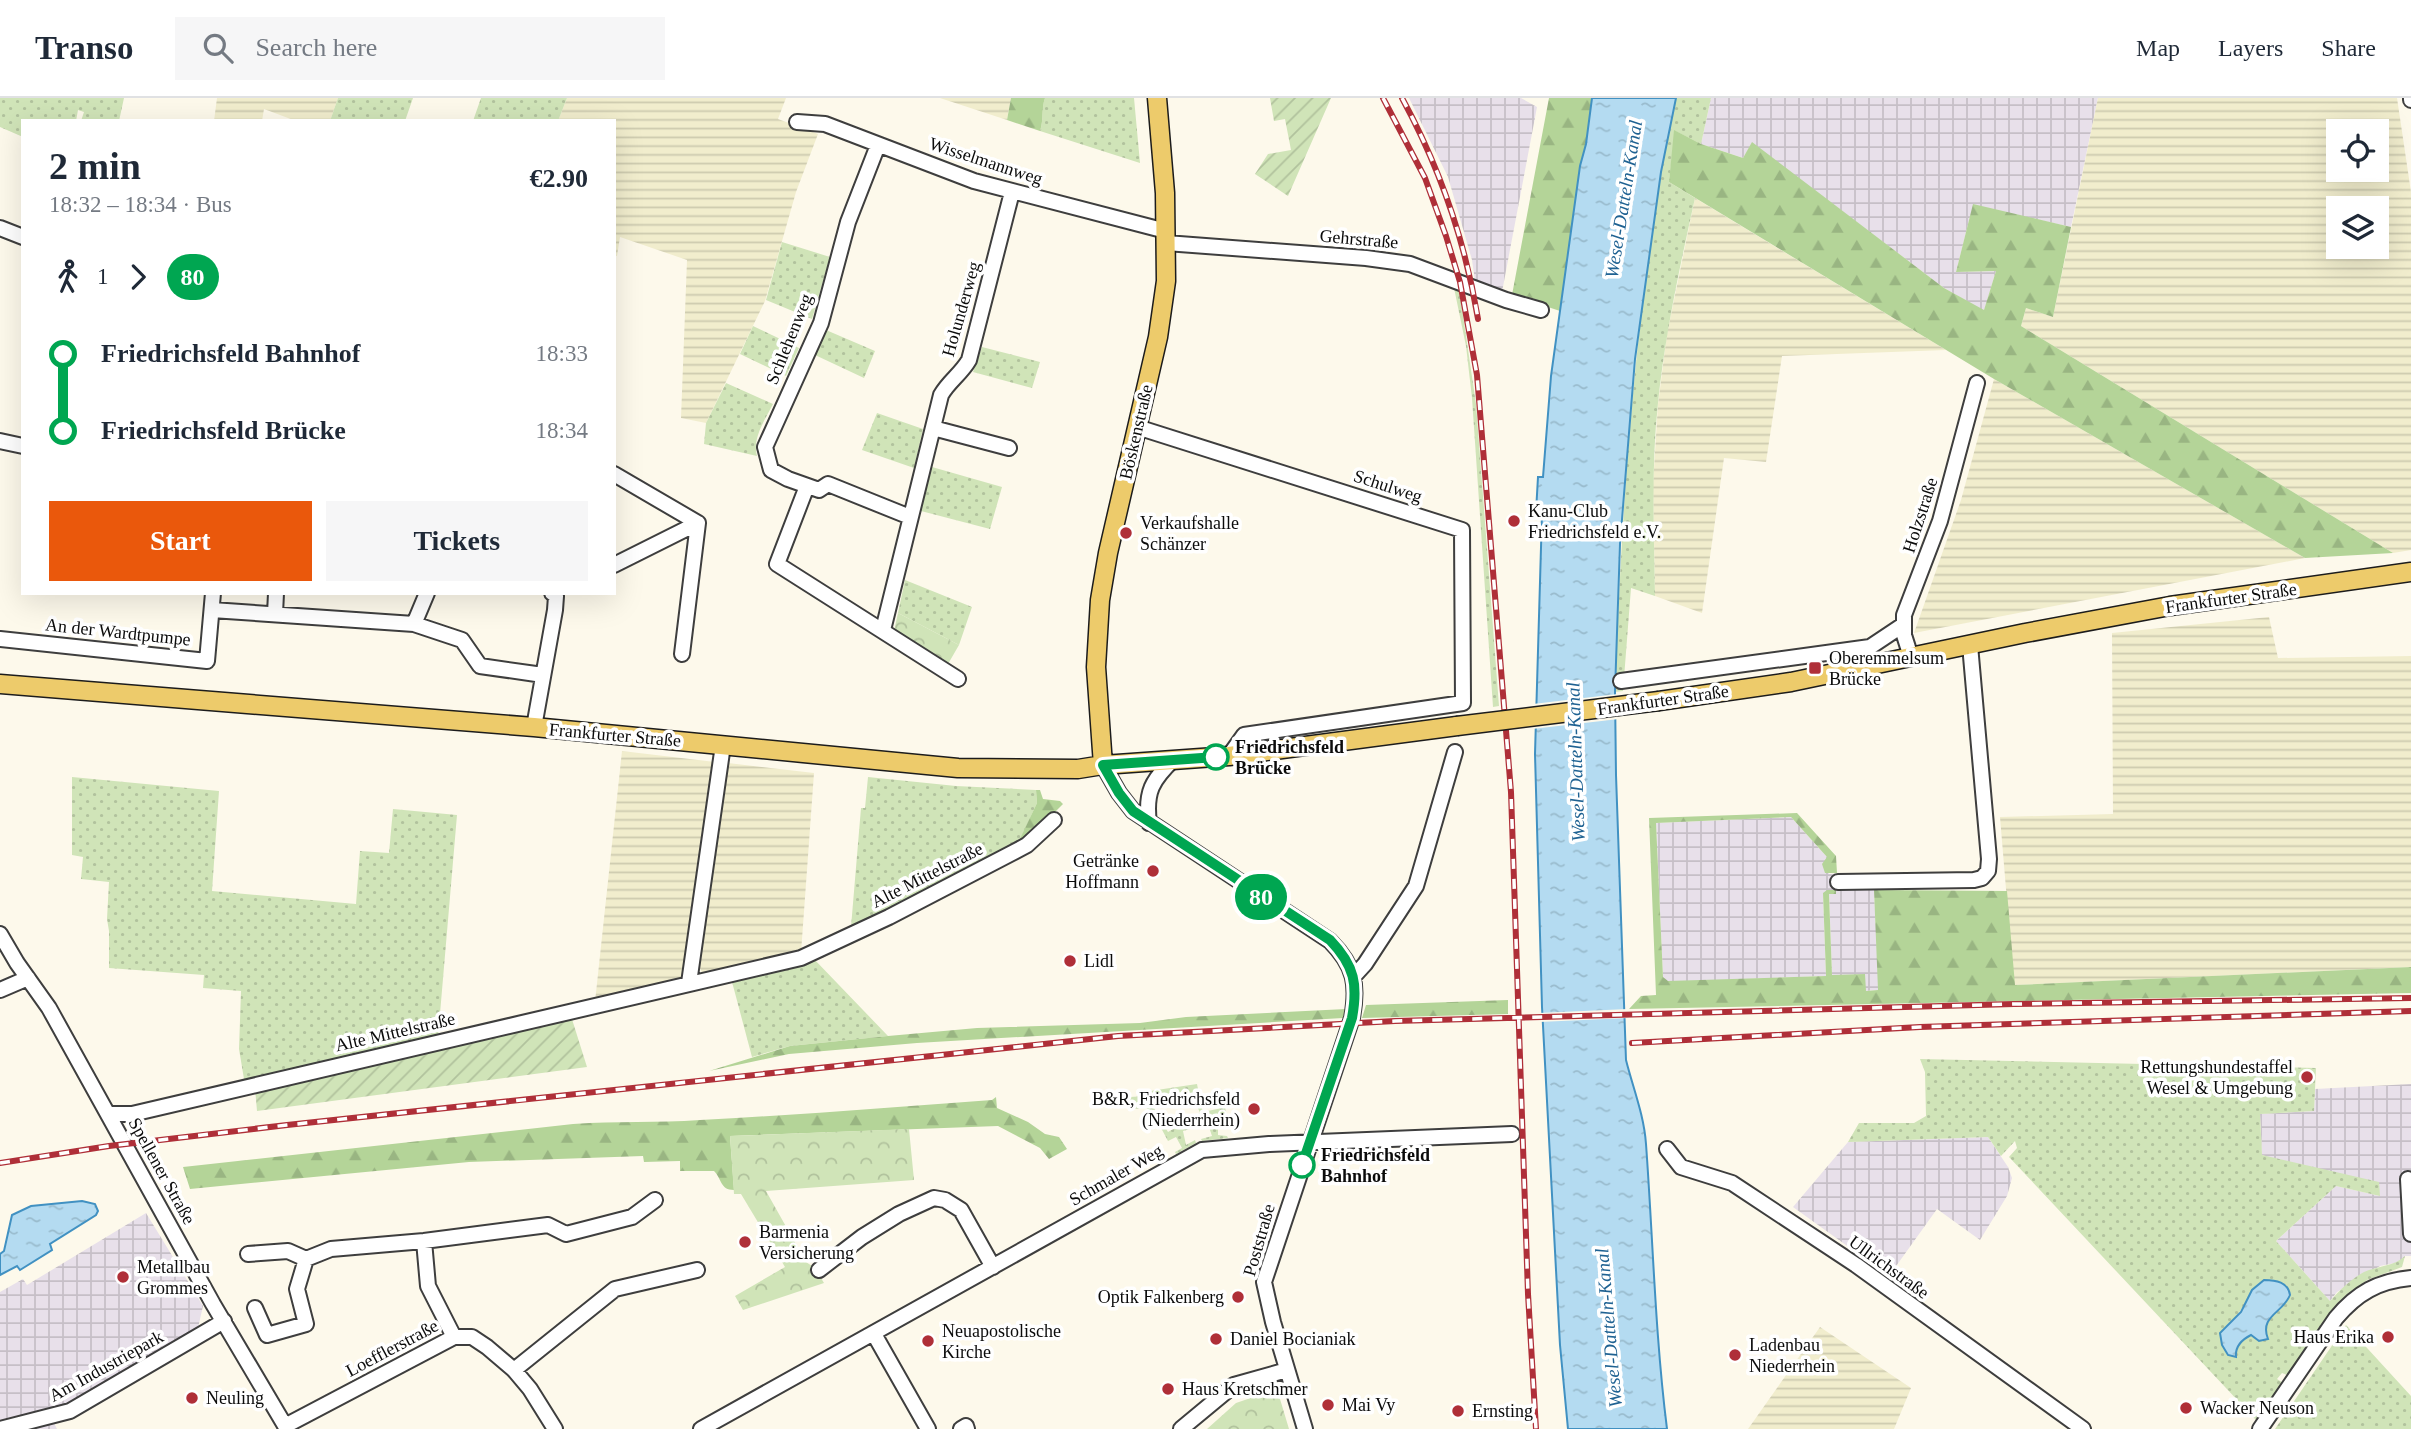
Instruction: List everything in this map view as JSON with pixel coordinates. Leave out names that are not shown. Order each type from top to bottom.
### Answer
[{"type":"main road","name":"Böskenstraße","points":[[1103,765],[1096,667],[1100,600],[1108,553],[1158,337],[1166,281],[1166,237],[1157,98]]},
{"type":"main road","name":"Frankfurter Straße","points":[[0,684],[534,727],[958,768],[1078,769],[1229,756],[1791,682],[2171,606],[2411,572]]},
{"type":"street","name":"Wisselmannweg","points":[[797,122],[825,124],[974,181],[1166,237]]},
{"type":"street","name":"Schlehenweg","points":[[878,145],[848,222],[821,323],[765,447],[771,470],[788,479],[819,490],[828,484],[910,517]]},
{"type":"street","name":"Holunderweg","points":[[883,630],[941,395],[948,383],[961,374],[969,360],[1012,192]]},
{"type":"street","points":[[0,228],[21,236]]},
{"type":"street","name":"Gehrstraße","points":[[1166,237],[1410,264],[1506,300],[1541,310]]},
{"type":"street","name":"Holzstraße","points":[[1903,625],[1904,615],[1947,501],[1977,383]]},
{"type":"street","name":"Schulweg","points":[[1137,427],[1462,530],[1463,703],[1244,735],[1229,756]]},
{"type":"street","points":[[933,428],[1009,449]]},
{"type":"street","points":[[0,441],[21,446]]},
{"type":"street","points":[[616,475],[698,523]]},
{"type":"street","points":[[807,486],[777,564],[958,679]]},
{"type":"street","points":[[616,564],[698,523]]},
{"type":"street","points":[[682,654],[698,523]]},
{"type":"street","name":"An der Wardtpumpe","points":[[0,639],[207,661],[213,595]]},
{"type":"street","points":[[275,614],[276,595]]},
{"type":"street","points":[[414,624],[426,595]]},
{"type":"street","points":[[534,727],[556,595]]},
{"type":"street","points":[[212,610],[414,624],[462,640],[480,666],[542,675]]},
{"type":"street","points":[[1903,625],[1911,657]]},
{"type":"street","name":"Frankfurter Straße","points":[[1621,681],[1870,647],[1903,625]]},
{"type":"street","points":[[1838,882],[1974,880],[1982,878],[1988,871],[1986,811],[1970,645]]},
{"type":"street","points":[[689,983],[723,745]]},
{"type":"street","points":[[1103,765],[1133,811],[1330,940],[1343,953],[1354,976],[1365,964],[1416,886],[1455,752]]},
{"type":"street","points":[[1149,823],[1147,798],[1160,772],[1174,759]]},
{"type":"street","name":"Alte Mittelstraße","points":[[108,1114],[132,1114],[801,958],[1027,845],[1054,820]]},
{"type":"street","name":"Spellener Straße","points":[[0,934],[49,1008],[286,1427]]},
{"type":"street","name":"Poststraße","points":[[1305,1429],[1264,1282],[1352,1018],[1356,995],[1354,976]]},
{"type":"street","points":[[0,990],[28,978]]},
{"type":"street","points":[[1309,1143],[1512,1134]]},
{"type":"street","name":"Schmaler Weg","points":[[701,1429],[1202,1150],[1213,1147],[1309,1143]]},
{"type":"street","name":"Ullrichstraße","points":[[1667,1149],[1681,1167],[1732,1183],[1856,1265],[2083,1429]]},
{"type":"street","points":[[2408,1179],[2411,1234]]},
{"type":"street","points":[[819,1270],[862,1237],[899,1214],[934,1198],[944,1199],[961,1210],[993,1267]]},
{"type":"street","points":[[248,1254],[288,1251],[306,1259],[331,1249],[424,1241],[548,1225],[566,1234],[632,1217],[655,1200]]},
{"type":"street","points":[[424,1241],[428,1286],[454,1337]]},
{"type":"street","points":[[255,1308],[267,1335],[306,1324],[297,1289],[306,1259]]},
{"type":"street","points":[[514,1370],[615,1289],[697,1270]]},
{"type":"street","points":[[2260,1429],[2347,1304],[2376,1284],[2411,1278]]},
{"type":"street","name":"Am Industriepark","points":[[0,1429],[70,1411],[224,1321]]},
{"type":"street","points":[[874,1334],[928,1429]]},
{"type":"street","name":"Loefflerstraße","points":[[286,1427],[454,1337],[472,1337],[514,1370],[530,1389],[555,1429]]},
{"type":"street","points":[[1181,1429],[1234,1385],[1287,1370]]},
{"type":"street","points":[[961,1429],[966,1426],[967,1429]]},
{"type":"shaded area","points":[[217,98],[338,98],[331,119],[291,119],[264,109],[262,119],[214,119]]},
{"type":"shaded area","points":[[567,98],[786,98],[778,119],[818,134],[796,192],[765,301],[706,423],[681,418],[687,260],[620,237],[616,256],[616,119],[559,119]]},
{"type":"shaded area","points":[[940,98],[1011,98],[1007,120]]},
{"type":"shaded area","points":[[1409,98],[1521,98],[1537,107],[1502,292],[1475,281],[1472,260],[1448,177]]},
{"type":"shaded area","points":[[1711,98],[2098,98],[2071,227],[1973,205],[1956,272],[1996,271],[1984,311],[1944,288],[1752,143],[1743,158],[1701,144]]},
{"type":"shaded area","points":[[2098,98],[2397,98],[2411,192],[2411,550],[2393,553],[2021,326],[2026,308],[2053,317]]},
{"type":"shaded area","points":[[1695,198],[1946,350],[1782,356],[1766,462],[1724,458],[1702,613],[1655,596],[1653,485],[1658,404],[1667,334]]},
{"type":"shaded area","points":[[1994,379],[2305,558],[1914,633],[1961,500]]},
{"type":"shaded area","points":[[2269,617],[2278,658],[2411,656],[2411,967],[2014,985],[2000,817],[2113,814],[2112,633]]},
{"type":"shaded area","points":[[622,751],[715,762],[684,978],[595,1002]]},
{"type":"shaded area","points":[[728,763],[814,773],[801,953],[705,974],[698,963]]},
{"type":"shaded area","points":[[1791,817],[1827,857],[1829,874],[1861,873],[1861,890],[1874,890],[1879,990],[1866,991],[1832,976],[1829,893],[1836,890],[1823,894],[1826,976],[1668,982],[1663,977],[1656,823]]},
{"type":"shaded area","points":[[2411,1084],[2411,1256],[2405,1256],[2400,1262],[2380,1266],[2337,1292],[2330,1301],[2276,1241],[2336,1186],[2380,1196],[2262,1155],[2260,1114],[2314,1111],[2315,1089]]},
{"type":"shaded area","points":[[1988,1137],[2008,1167],[2012,1178],[2007,1196],[1980,1240],[1937,1209],[1889,1276],[1793,1207],[1848,1142]]},
{"type":"shaded area","points":[[146,1213],[203,1306],[198,1328],[51,1417],[57,1429],[0,1429],[0,1292],[23,1279],[27,1285]]},
{"type":"shaded area","points":[[1820,1327],[1911,1388],[1894,1429],[1748,1429]]},
{"type":"green space","points":[[0,98],[124,98],[119,119],[82,119],[84,112],[78,110],[76,119],[21,119],[21,136],[0,127]]},
{"type":"green space","points":[[338,98],[413,98],[406,119],[331,119]]},
{"type":"green space","points":[[481,98],[567,98],[559,119],[474,119]]},
{"type":"green space","points":[[1011,98],[1045,98],[1040,131],[1007,120]]},
{"type":"green space","points":[[1045,98],[1134,98],[1140,163],[1040,131]]},
{"type":"green space","points":[[1270,98],[1331,98],[1288,196],[1255,174],[1268,154],[1291,150],[1285,119],[1274,121]]},
{"type":"green space","points":[[1549,98],[1592,98],[1560,311],[1512,295]]},
{"type":"green space","points":[[1676,98],[1711,98],[1701,144],[1675,131],[1669,182],[1695,198],[1669,326],[1658,403],[1654,475],[1655,596],[1631,588],[1623,691],[1615,692],[1622,536],[1634,381],[1657,187]]},
{"type":"green space","points":[[1674,130],[1701,144],[1743,158],[1752,142],[1944,288],[1984,310],[1996,271],[1956,272],[1973,204],[2071,227],[2053,317],[2026,308],[2021,326],[2393,553],[2305,558],[1994,379],[1669,182]]},
{"type":"green space","points":[[782,242],[830,257],[812,319],[766,300]]},
{"type":"green space","points":[[1453,283],[1460,295],[1476,404],[1499,706],[1493,707],[1472,398],[1466,346]]},
{"type":"green space","points":[[753,326],[799,348],[786,376],[740,354]]},
{"type":"green space","points":[[826,330],[875,351],[864,378],[815,355]]},
{"type":"green space","points":[[982,347],[1040,362],[1032,388],[973,372]]},
{"type":"green space","points":[[726,383],[773,404],[758,436],[757,456],[704,444],[706,423]]},
{"type":"green space","points":[[877,413],[923,429],[914,468],[862,450]]},
{"type":"green space","points":[[932,467],[1002,487],[990,529],[921,511]]},
{"type":"green space","points":[[905,580],[972,607],[959,645],[898,613]]},
{"type":"green space","points":[[898,613],[959,645],[948,664],[894,631]]},
{"type":"green space","points":[[72,777],[219,791],[212,891],[356,904],[360,851],[389,853],[393,809],[457,815],[438,1037],[244,1079],[239,1049],[241,991],[203,988],[204,975],[109,968],[109,882],[81,879],[83,857],[72,855]]},
{"type":"green space","points":[[868,777],[956,786],[1036,790],[1037,803],[1013,849],[812,947],[851,927],[861,808],[865,808]]},
{"type":"green space","points":[[1036,790],[1040,790],[1043,799],[1060,801],[1063,804],[1033,834],[1018,843],[1037,803]]},
{"type":"green space","points":[[1797,813],[1836,856],[1837,873],[1825,873],[1822,864],[1827,857],[1791,817],[1656,823],[1663,977],[1668,981],[1826,976],[1823,893],[1836,890],[1836,894],[1829,894],[1832,975],[1865,974],[1866,991],[1878,990],[1874,890],[2007,891],[2015,985],[2411,967],[2411,993],[1629,1009],[1641,996],[1656,995],[1649,818]]},
{"type":"green space","points":[[813,958],[888,1036],[790,1046],[752,1057],[731,978]]},
{"type":"green space","points":[[1508,1000],[1508,1014],[1362,1018],[1366,1005]]},
{"type":"green space","points":[[1346,1009],[1343,1018],[917,1043],[789,1054],[709,1071],[790,1046],[888,1036],[977,1028],[1140,1023],[1186,1017]]},
{"type":"green space","points":[[571,1016],[587,1067],[257,1111],[255,1088]]},
{"type":"green space","points":[[1920,1059],[2316,1068],[2314,1111],[2260,1114],[2262,1155],[2379,1182],[2380,1196],[2336,1186],[2276,1241],[2330,1301],[2364,1272],[2396,1262],[2405,1256],[2402,1267],[2367,1280],[2339,1302],[2290,1376],[2282,1373],[2277,1379],[2285,1384],[2260,1420],[2256,1420],[2009,1157],[2017,1148],[2015,1141],[2001,1156],[1988,1137],[1848,1142],[1859,1123],[1914,1123],[1926,1116],[1925,1072]],"holes":[[[2258,1284],[2289,1289],[2287,1301],[2271,1318],[2265,1330],[2243,1339],[2235,1352],[2236,1317]]]},
{"type":"green space","points":[[1197,1084],[1199,1094],[1190,1097],[1186,1089],[1154,1107],[1154,1115],[1146,1107],[1129,1110],[1129,1097],[1150,1096],[1150,1091]]},
{"type":"green space","points":[[996,1097],[997,1108],[1028,1122],[1045,1134],[1059,1137],[1067,1149],[1049,1159],[1040,1148],[998,1126],[730,1136],[734,1190],[726,1188],[714,1171],[680,1171],[680,1161],[644,1162],[643,1156],[469,1162],[190,1189],[183,1167],[573,1124],[773,1116],[992,1100]]},
{"type":"green space","points":[[1221,1100],[1224,1100],[1227,1119],[1218,1120],[1218,1135],[1228,1138],[1202,1141],[1201,1139],[1212,1136],[1208,1124],[1183,1131],[1186,1145],[1195,1140],[1196,1143],[1176,1154],[1175,1152],[1182,1148],[1176,1137],[1168,1141],[1160,1126],[1163,1124],[1168,1132],[1200,1113],[1196,1103],[1200,1102],[1203,1112],[1222,1108]]},
{"type":"green space","points":[[909,1129],[914,1180],[766,1191],[806,1262],[815,1268],[824,1283],[743,1310],[735,1296],[785,1267],[741,1194],[734,1194],[730,1136]]},
{"type":"green space","points":[[2346,1325],[2411,1396],[2411,1429],[2275,1429]]},
{"type":"green space","points":[[1277,1389],[1289,1429],[1207,1429],[1236,1403]]},
{"type":"water","name":"Wesel-Datteln-Kanal","points":[[1592,98],[1676,98],[1661,172],[1635,359],[1620,544],[1615,692],[1626,1060],[1645,1133],[1667,1429],[1568,1429],[1560,1345],[1542,1007],[1535,754],[1542,513],[1536,512],[1538,477],[1543,477],[1551,376]]},
{"type":"water","points":[[82,1201],[95,1204],[98,1211],[96,1215],[50,1244],[52,1250],[20,1270],[17,1266],[0,1275],[0,1254],[4,1251],[12,1215],[31,1206]]},
{"type":"water","points":[[2264,1280],[2281,1283],[2287,1287],[2290,1295],[2269,1320],[2266,1331],[2268,1339],[2259,1341],[2251,1335],[2240,1343],[2236,1357],[2228,1355],[2222,1345],[2220,1333],[2241,1312],[2252,1290]]},
{"type":"pier","points":[[1618,694],[1619,719],[1532,729],[1533,704]]},
{"type":"pier","points":[[1628,1009],[1628,1018],[1539,1022],[1539,1013]]},
{"type":"railway","points":[[1383,98],[1425,178],[1446,236],[1460,282],[1477,375],[1511,792],[1528,1294],[1536,1429]]},
{"type":"railway","points":[[1402,98],[1428,151],[1449,205],[1466,261],[1478,319]]},
{"type":"railway","points":[[0,1163],[109,1146],[287,1125],[1118,1036],[1395,1021],[2014,1004],[2411,998]]},
{"type":"railway","points":[[1632,1043],[1920,1027],[2411,1011]]},
{"type":"bus line","name":"80","points":[[1216,757],[1103,765],[1133,811],[1330,940],[1343,953],[1354,976],[1356,995],[1352,1018],[1302,1165]]},
{"type":"place","name":"Kanu-Club Friedrichsfeld e.V.","points":[[1514,521]]},
{"type":"place","name":"Verkaufshalle Schänzer","points":[[1126,533]]},
{"type":"place","name":"Oberemmelsum Brücke","points":[[1815,668]]},
{"type":"place","name":"Friedrichsfeld Brücke","points":[[1216,757]]},
{"type":"place","name":"Getränke Hoffmann","points":[[1153,871]]},
{"type":"place","name":"Lidl","points":[[1070,961]]},
{"type":"place","name":"Rettungshundestaffel Wesel & Umgebung","points":[[2307,1077]]},
{"type":"place","name":"B&R, Friedrichsfeld (Niederrhein)","points":[[1254,1109]]},
{"type":"place","name":"Friedrichsfeld Bahnhof","points":[[1302,1165]]},
{"type":"place","name":"Barmenia Versicherung","points":[[745,1242]]},
{"type":"place","name":"Metallbau Grommes","points":[[123,1277]]},
{"type":"place","name":"Optik Falkenberg","points":[[1238,1297]]},
{"type":"place","name":"Haus Erika","points":[[2388,1337]]},
{"type":"place","name":"Daniel Bocianiak","points":[[1216,1339]]},
{"type":"place","name":"Neuapostolische Kirche","points":[[928,1341]]},
{"type":"place","name":"Ladenbau Niederrhein","points":[[1735,1355]]},
{"type":"place","name":"Haus Kretschmer","points":[[1168,1389]]},
{"type":"place","name":"Neuling","points":[[192,1398]]},
{"type":"place","name":"Mai Vy","points":[[1328,1405]]},
{"type":"place","name":"Wacker Neuson","points":[[2186,1408]]},
{"type":"place","name":"Ernsting","points":[[1458,1411]]}]
